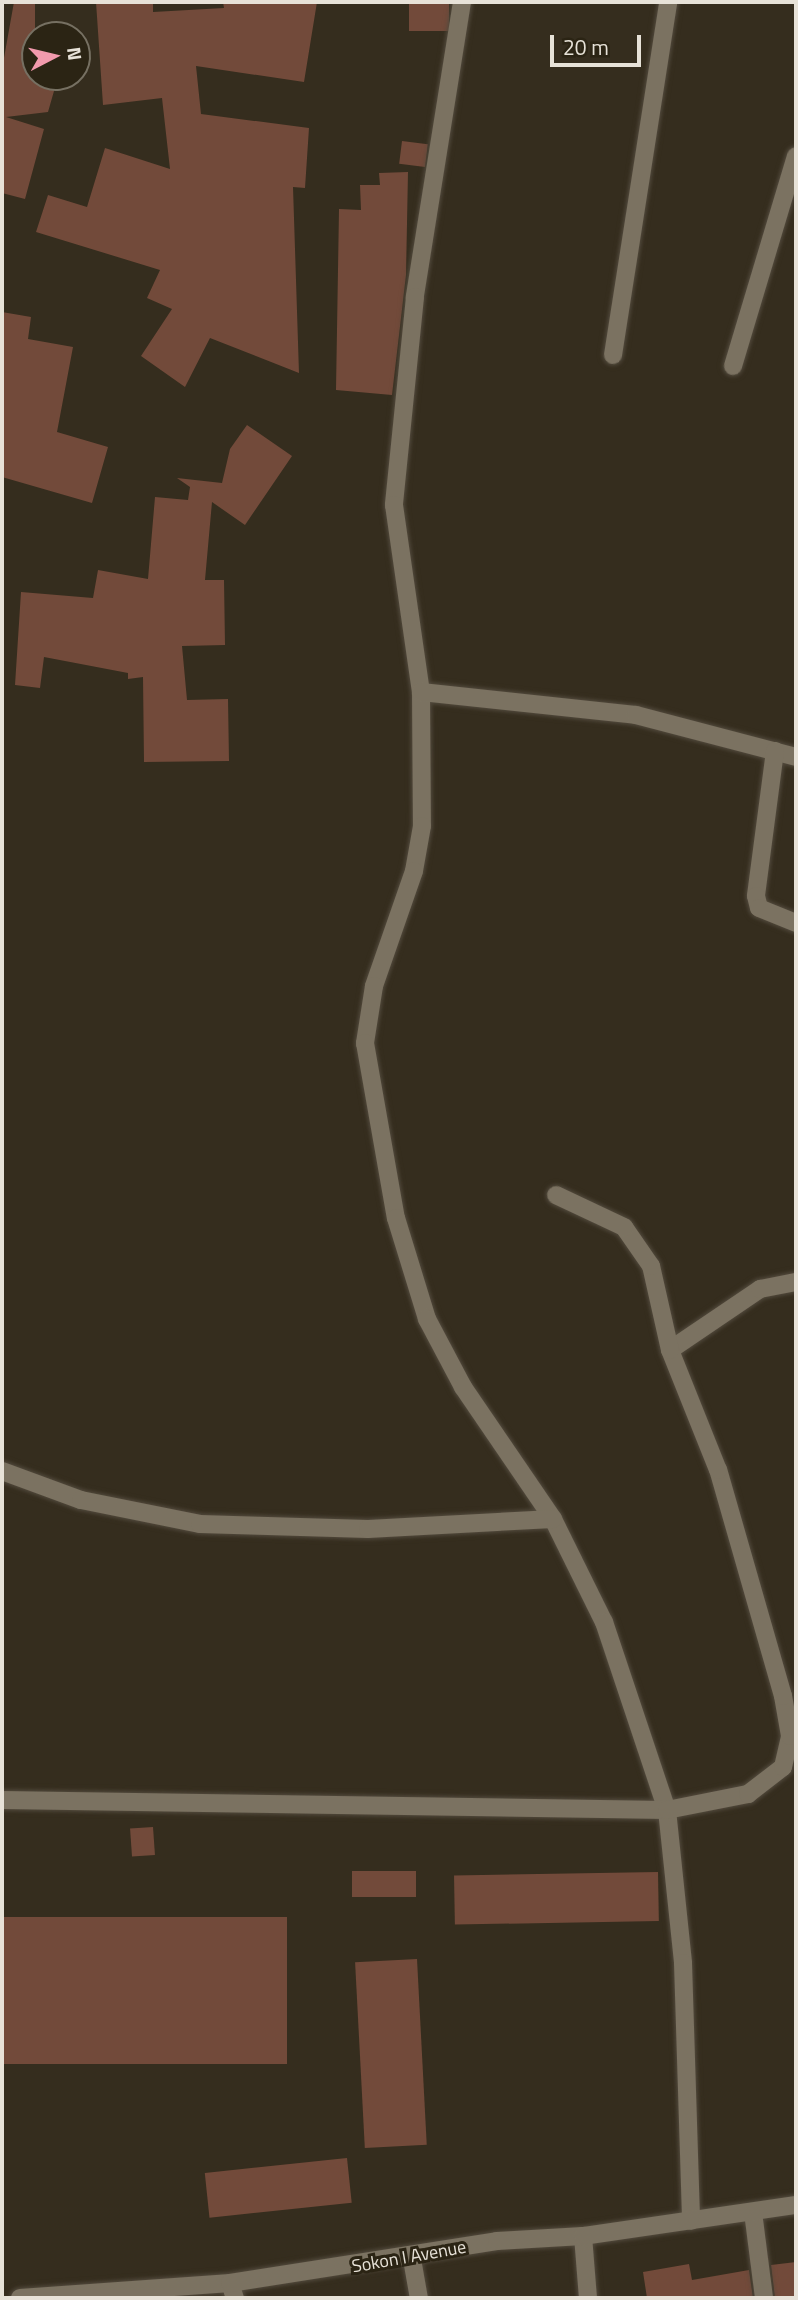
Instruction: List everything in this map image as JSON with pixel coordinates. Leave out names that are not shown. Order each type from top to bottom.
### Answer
[{"type":"street","points":[[461,2],[415,297],[394,505],[421,692],[422,826],[414,871],[374,986],[365,1043],[396,1218],[427,1319],[463,1387],[553,1519],[604,1622],[667,1810],[683,1963],[691,2221]]},
{"type":"street","points":[[613,355],[668,2]]},
{"type":"street","points":[[733,366],[796,156]]},
{"type":"street","points":[[421,692],[636,715],[796,757]]},
{"type":"street","points":[[775,751],[756,896],[759,908],[796,922]]},
{"type":"street","points":[[2,1800],[667,1810],[748,1794],[783,1767],[790,1736],[719,1471],[670,1350],[651,1266],[624,1227],[555,1195]]},
{"type":"street","points":[[670,1350],[760,1289],[796,1282]]},
{"type":"street","points":[[2,1471],[81,1500],[200,1524],[368,1529],[553,1519]]},
{"type":"street","name":"Sokon I Avenue","points":[[20,2298],[232,2291],[497,2241],[583,2236],[796,2205]]},
{"type":"street","points":[[753,2212],[764,2298]]},
{"type":"street","points":[[583,2236],[588,2298]]},
{"type":"street","points":[[412,2259],[419,2298]]},
{"type":"building","points":[[14,2],[35,2],[35,21],[21,21],[21,91],[54,91],[48,112],[6,117],[44,129],[25,199],[2,193],[2,69]]},
{"type":"building","points":[[96,2],[153,2],[153,12],[224,8],[223,2],[317,2],[304,82],[196,66],[201,114],[309,128],[305,188],[293,187],[299,373],[210,338],[185,387],[141,356],[172,309],[147,298],[160,270],[36,232],[48,195],[87,207],[105,148],[170,169],[162,98],[103,105]]},
{"type":"building","points":[[409,2],[449,2],[449,31],[409,31]]},
{"type":"building","points":[[402,141],[428,144],[425,167],[399,164]]},
{"type":"building","points":[[408,172],[406,275],[392,395],[336,390],[339,209],[361,210],[360,185],[380,185],[379,173]]},
{"type":"building","points":[[2,312],[31,317],[28,339],[73,347],[57,432],[108,447],[92,503],[2,477]]},
{"type":"building","points":[[247,425],[292,456],[245,525],[212,502],[205,580],[224,580],[225,645],[182,646],[187,700],[228,699],[229,761],[144,762],[143,677],[128,679],[128,673],[44,657],[40,688],[15,685],[21,592],[93,598],[98,570],[148,579],[155,497],[188,500],[190,487],[177,478],[222,483],[230,449]]},
{"type":"building","points":[[153,1827],[155,1855],[132,1857],[130,1829]]},
{"type":"building","points":[[352,1871],[416,1871],[416,1897],[352,1897]]},
{"type":"building","points":[[658,1872],[659,1921],[455,1925],[454,1876]]},
{"type":"building","points":[[2,1917],[287,1917],[287,2064],[2,2064]]},
{"type":"building","points":[[417,1959],[427,2145],[365,2148],[355,1962]]},
{"type":"building","points":[[347,2158],[352,2203],[209,2218],[205,2173]]},
{"type":"building","points":[[796,2262],[796,2298],[775,2298],[771,2265]]},
{"type":"building","points":[[689,2264],[692,2280],[749,2270],[753,2298],[647,2298],[643,2272]]}]
